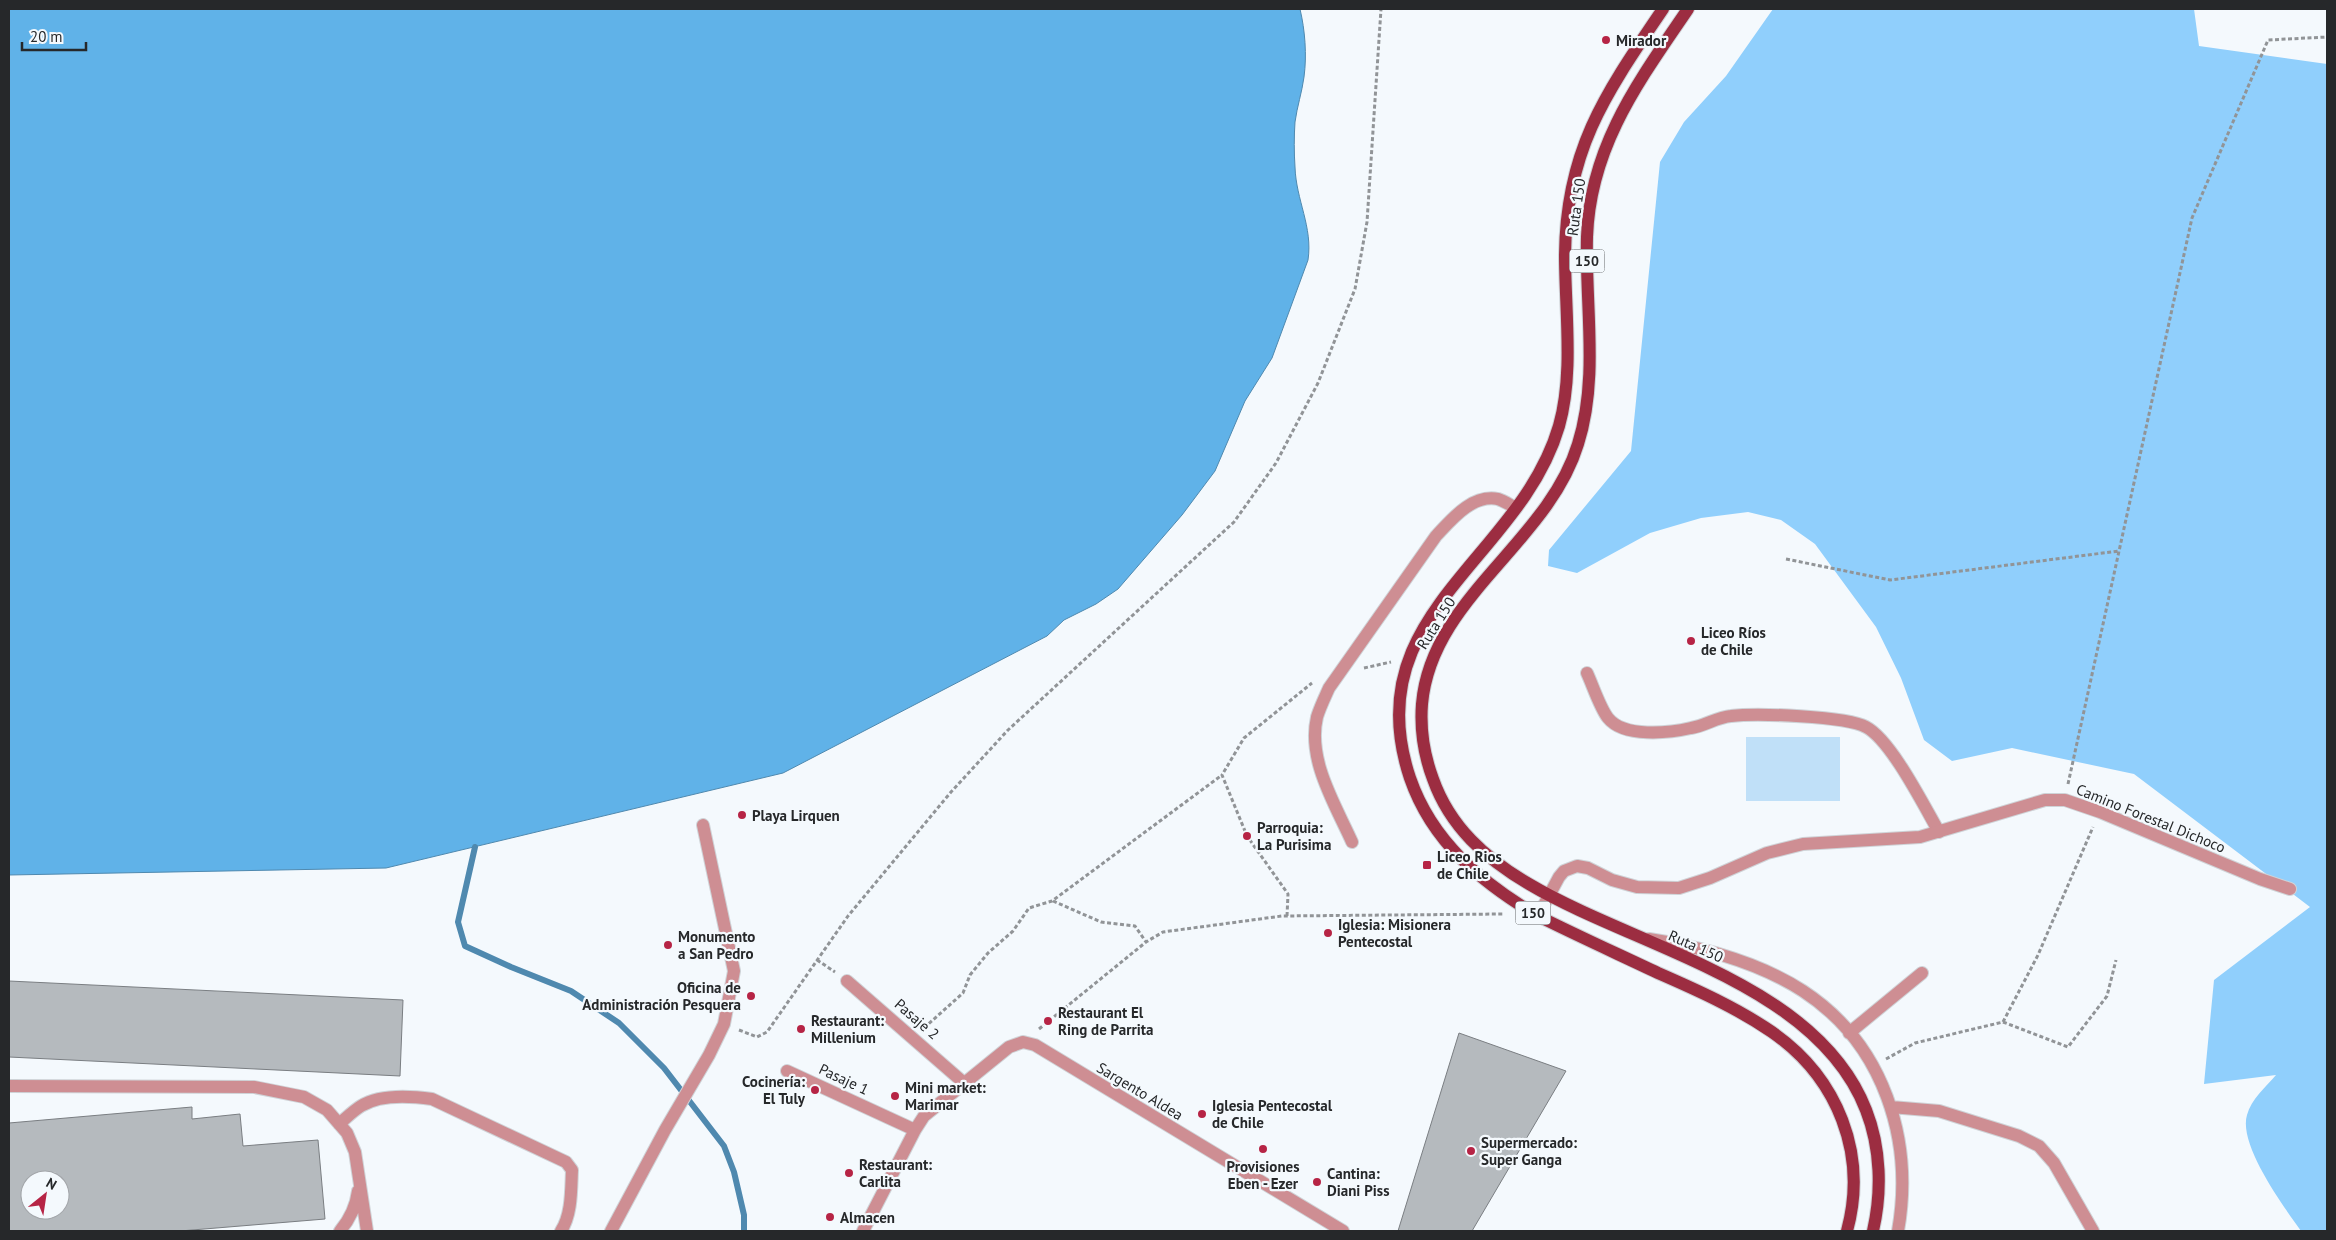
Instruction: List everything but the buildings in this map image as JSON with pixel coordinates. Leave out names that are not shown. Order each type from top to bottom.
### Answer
[{"type":"main road","name":"Ruta 150","points":[[1663,9],[1612,84],[1590,127],[1574,176],[1566,226],[1566,374],[1564,400],[1552,448],[1542,470],[1516,508],[1442,599],[1425,625],[1408,658],[1400,691],[1399,728],[1406,767],[1422,805],[1444,841],[1475,873],[1508,898],[1538,916],[1732,1008],[1772,1032],[1803,1058],[1830,1094],[1845,1126],[1850,1144],[1854,1180],[1851,1216],[1847,1231]]},
{"type":"main road","name":"Ruta 150","points":[[1688,9],[1621,110],[1610,133],[1594,182],[1587,236],[1588,394],[1578,445],[1569,469],[1547,508],[1453,621],[1434,655],[1424,689],[1422,725],[1425,755],[1436,789],[1447,811],[1460,828],[1490,859],[1549,896],[1759,994],[1800,1023],[1820,1040],[1837,1060],[1862,1101],[1875,1143],[1878,1182],[1873,1231]]},
{"type":"street","points":[[1352,842],[1322,777],[1314,739],[1318,716],[1329,688],[1436,536],[1455,515],[1479,500],[1498,499],[1516,508]]},
{"type":"street","points":[[1587,673],[1608,718],[1622,728],[1649,733],[1692,728],[1728,716],[1754,714],[1849,720],[1867,727],[1886,746],[1940,832]]},
{"type":"street","name":"Camino Forestal Dichoco","points":[[1538,916],[1564,871],[1577,866],[1588,868],[1612,880],[1636,886],[1679,888],[1710,878],[1767,853],[1789,846],[1817,842],[1920,837],[2045,800],[2064,800],[2100,812],[2260,879],[2290,888]]},
{"type":"street","points":[[611,1231],[665,1130],[709,1055],[724,1024],[734,971],[703,825]]},
{"type":"street","points":[[1636,937],[1712,952],[1772,974],[1816,1000],[1849,1033],[1872,1066],[1891,1107],[1899,1133],[1903,1193],[1898,1231]]},
{"type":"street","points":[[1849,1033],[1922,973]]},
{"type":"street","name":"Pasaje 2","points":[[847,981],[964,1083]]},
{"type":"street","points":[[863,1231],[924,1116],[1009,1047],[1022,1042]]},
{"type":"street","name":"Sargento Aldea","points":[[1022,1042],[1035,1045],[1320,1226],[1343,1231]]},
{"type":"street","name":"Pasaje 1","points":[[787,1071],[915,1130]]},
{"type":"street","points":[[9,1086],[254,1087],[304,1097],[327,1110],[347,1133],[355,1152],[367,1231]]},
{"type":"street","points":[[339,1124],[363,1105],[390,1098],[410,1096],[432,1100],[566,1162],[572,1170],[570,1202],[566,1223],[561,1231]]},
{"type":"street","points":[[1891,1107],[1924,1109],[1954,1114],[2030,1140],[2048,1154],[2054,1162],[2093,1231]]},
{"type":"street","points":[[340,1231],[347,1223],[356,1204],[360,1182]]},
{"type":"path","points":[[724,1024],[757,1036],[768,1032],[848,916],[952,792],[1008,730],[1234,522],[1276,463],[1318,383],[1355,289],[1367,222],[1381,9]]},
{"type":"path","points":[[2064,800],[2192,218],[2268,40],[2327,37]]},
{"type":"path","points":[[1786,559],[1890,580],[2119,551]]},
{"type":"path","points":[[913,1038],[963,993],[970,975],[988,953],[1013,931],[1028,908],[1052,901],[1222,775],[1244,738],[1318,679],[1408,658]]},
{"type":"path","points":[[1222,775],[1248,836],[1288,894],[1287,916]]},
{"type":"path","points":[[2003,1022],[2038,955],[2100,812]]},
{"type":"path","points":[[1052,901],[1101,922],[1136,926],[1146,942]]},
{"type":"path","points":[[1022,1042],[1146,942],[1163,932],[1287,916],[1484,913],[1538,916]]},
{"type":"path","points":[[1872,1066],[1916,1043],[2003,1022],[2068,1047],[2107,996],[2116,960]]},
{"type":"shaded area","points":[[9,9],[1300,9],[1304,34],[1305,69],[1295,122],[1294,156],[1298,191],[1308,236],[1308,260],[1272,358],[1245,401],[1215,471],[1182,515],[1118,589],[1096,604],[1064,620],[1047,636],[783,773],[386,868],[9,875]]},
{"type":"shaded area","points":[[1773,9],[2194,9],[2199,46],[2327,64],[2327,1231],[2301,1231],[2264,1175],[2249,1142],[2246,1128],[2249,1109],[2255,1098],[2276,1075],[2204,1084],[2214,980],[2310,907],[2134,774],[2012,748],[1952,761],[1924,740],[1901,678],[1876,627],[1815,544],[1781,520],[1748,512],[1701,518],[1650,533],[1577,573],[1548,566],[1549,550],[1631,451],[1660,162],[1684,122],[1726,76]]},
{"type":"shaded area","points":[[1746,737],[1840,737],[1840,801],[1746,801]]},
{"type":"waterway","points":[[475,847],[458,922],[465,946],[571,991],[619,1023],[664,1068],[724,1146],[734,1172],[744,1215],[744,1231]]},
{"type":"place","name":"Mirador","points":[[1606,40]]},
{"type":"place","name":"Liceo Ríos de Chile","points":[[1691,641]]},
{"type":"place","name":"Playa Lirquen","points":[[742,815]]},
{"type":"place","name":"Parroquia: La Purisima","points":[[1247,836]]},
{"type":"place","name":"Liceo Rios de Chile","points":[[1427,865]]},
{"type":"place","name":"Iglesia: Misionera Pentecostal","points":[[1328,933]]},
{"type":"place","name":"Monumento a San Pedro","points":[[668,945]]},
{"type":"place","name":"Oficina de Administración Pesquera","points":[[751,996]]},
{"type":"place","name":"Restaurant El Ring de Parrita","points":[[1048,1021]]},
{"type":"place","name":"Restaurant: Millenium","points":[[801,1029]]},
{"type":"place","name":"Cocinería: El Tuly","points":[[815,1090]]},
{"type":"place","name":"Mini market: Marimar","points":[[895,1096]]},
{"type":"place","name":"Iglesia Pentecostal de Chile","points":[[1202,1114]]},
{"type":"place","name":"Provisiones Eben - Ezer","points":[[1263,1149]]},
{"type":"place","name":"Supermercado: Super Ganga","points":[[1471,1151]]},
{"type":"place","name":"Restaurant: Carlita","points":[[849,1173]]},
{"type":"place","name":"Cantina: Diani Piss","points":[[1317,1182]]},
{"type":"place","name":"Almacen","points":[[830,1217]]}]
